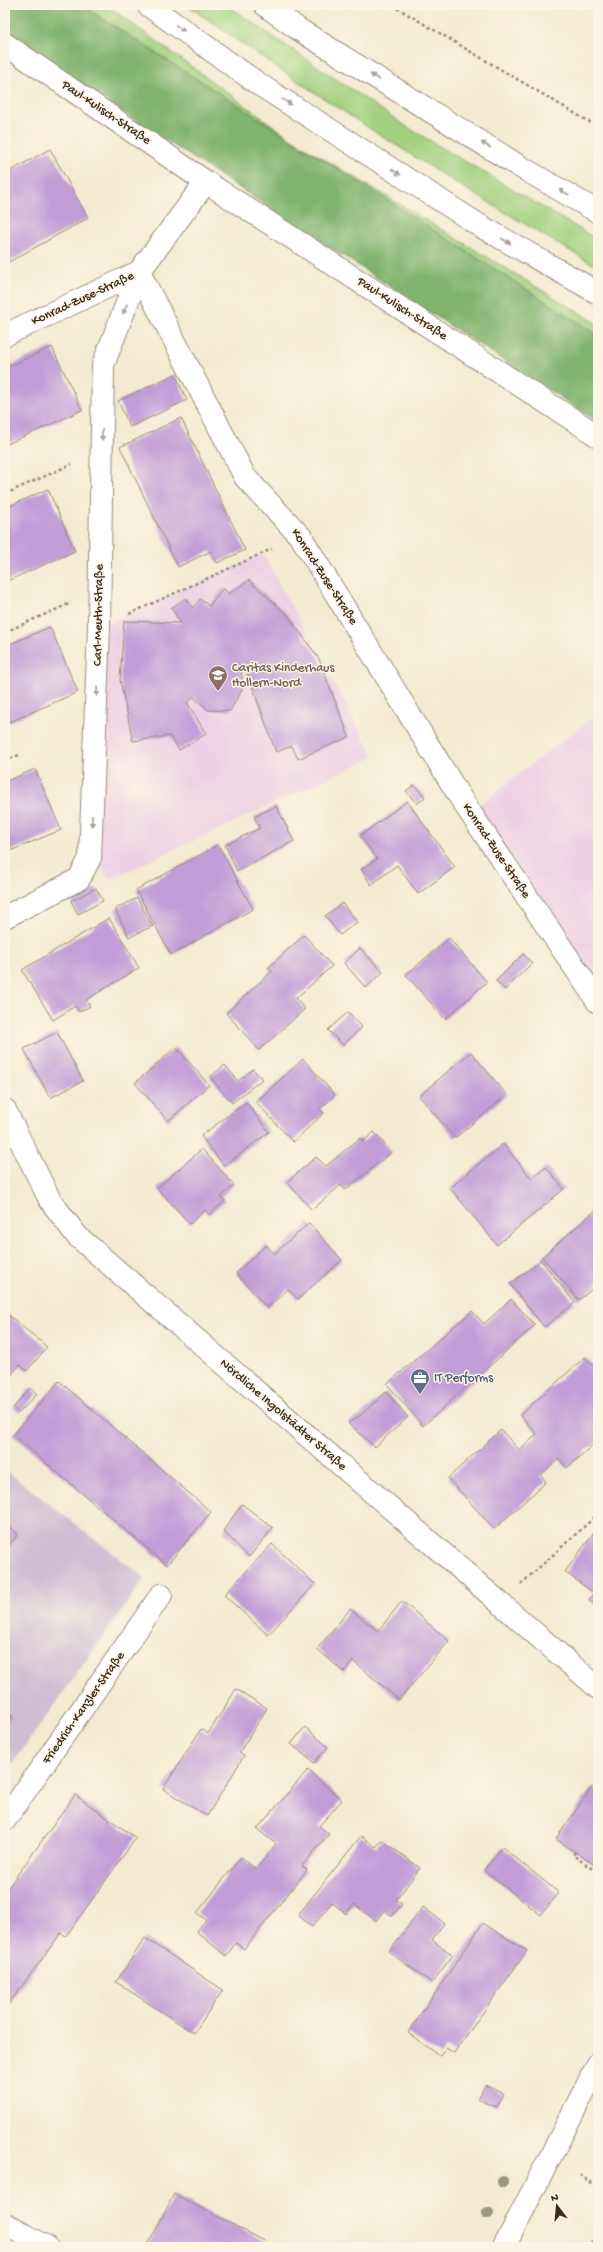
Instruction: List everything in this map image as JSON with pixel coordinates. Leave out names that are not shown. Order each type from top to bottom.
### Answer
[{"type":"street","points":[[148,5],[274,94],[482,227],[598,293]]},
{"type":"street","points":[[265,5],[305,33],[519,166],[598,212]]},
{"type":"street","name":"Paul-Kulisch-Straße","points":[[5,44],[206,182],[598,436]]},
{"type":"street","points":[[139,272],[206,182]]},
{"type":"street","name":"Konrad-Zuse-Straße","points":[[5,336],[139,272],[246,477],[301,537],[463,802],[598,1002]]},
{"type":"street","name":"Carl-Meuth-Straße","points":[[5,917],[79,879],[90,858],[100,591],[103,365],[139,272]]},
{"type":"street","name":"Nördliche Ingolstädter Straße","points":[[5,1110],[50,1200],[77,1236],[598,1688]]},
{"type":"street","name":"Friedrich-Kanzler-Straße","points":[[5,1820],[161,1595]]},
{"type":"street","points":[[504,2247],[598,2064]]},
{"type":"street","points":[[5,2224],[47,2247]]},
{"type":"path","points":[[392,5],[598,127]]},
{"type":"path","points":[[5,494],[102,450]]},
{"type":"path","points":[[99,628],[301,537]]},
{"type":"path","points":[[5,632],[100,591]]},
{"type":"path","points":[[5,761],[19,755]]},
{"type":"path","points":[[500,1603],[598,1514]]},
{"type":"path","points":[[575,1852],[573,1855],[598,1873]]},
{"type":"path","points":[[580,2175],[598,2187]]},
{"type":"path","points":[[592,2244],[598,2231]]},
{"type":"shaded area","name":"Caritas Kinderhaus Hollern-Nord","points":[[263,554],[374,757],[111,879],[90,858],[99,627]]},
{"type":"shaded area","points":[[598,713],[598,986],[478,806]]},
{"type":"shaded area","points":[[5,1470],[145,1578],[5,1774]]},
{"type":"green space","points":[[5,5],[81,5],[598,335],[598,422],[135,120],[5,31]]},
{"type":"green space","points":[[81,5],[106,5],[293,140],[598,324],[598,335]]},
{"type":"green space","points":[[187,5],[226,5],[407,127],[598,240],[598,267],[389,141],[287,74]]},
{"type":"building","points":[[50,149],[88,218],[5,264],[5,174]]},
{"type":"building","points":[[52,347],[82,410],[5,445],[5,368]]},
{"type":"building","points":[[175,374],[187,400],[130,427],[118,401]]},
{"type":"building","points":[[181,418],[245,550],[217,563],[211,551],[178,567],[120,447]]},
{"type":"building","points":[[48,489],[75,551],[5,582],[5,508]]},
{"type":"building","points":[[249,580],[287,614],[319,659],[349,737],[298,759],[292,746],[276,752],[246,669],[241,671],[243,688],[230,711],[208,710],[194,697],[187,702],[206,734],[179,750],[170,736],[133,741],[120,680],[124,621],[181,623],[171,608],[186,598],[193,608],[200,599],[209,606],[223,588],[229,594]]},
{"type":"building","points":[[50,627],[78,692],[5,724],[5,646]]},
{"type":"building","points":[[35,769],[61,830],[5,853],[5,782]]},
{"type":"building","points":[[414,785],[425,797],[417,804],[406,791]]},
{"type":"building","points":[[407,801],[455,867],[418,894],[397,865],[371,885],[361,869],[377,859],[360,836]]},
{"type":"building","points":[[276,806],[294,841],[237,871],[225,845],[260,828],[254,817]]},
{"type":"building","points":[[218,845],[253,909],[171,955],[136,890]]},
{"type":"building","points":[[96,888],[103,901],[78,914],[71,901]]},
{"type":"building","points":[[137,898],[153,926],[129,937],[115,909]]},
{"type":"building","points":[[342,903],[357,922],[340,935],[325,916]]},
{"type":"building","points":[[109,918],[139,968],[86,1000],[90,1006],[79,1012],[75,1006],[53,1020],[22,970]]},
{"type":"building","points":[[304,935],[332,966],[296,998],[305,1009],[259,1050],[226,1013],[272,971],[268,968]]},
{"type":"building","points":[[449,938],[487,982],[445,1019],[406,975]]},
{"type":"building","points":[[360,948],[383,972],[366,988],[344,963]]},
{"type":"building","points":[[523,954],[532,963],[505,990],[496,981]]},
{"type":"building","points":[[348,1012],[362,1027],[343,1045],[328,1030]]},
{"type":"building","points":[[57,1032],[83,1081],[50,1098],[24,1049]]},
{"type":"building","points":[[176,1047],[209,1085],[168,1121],[135,1083]]},
{"type":"building","points":[[471,1052],[507,1095],[455,1138],[419,1096]]},
{"type":"building","points":[[303,1059],[335,1095],[320,1109],[324,1113],[293,1142],[256,1102]]},
{"type":"building","points":[[225,1065],[238,1081],[253,1069],[262,1079],[232,1103],[210,1077]]},
{"type":"building","points":[[246,1102],[269,1132],[224,1166],[201,1136]]},
{"type":"building","points":[[374,1132],[392,1152],[345,1190],[341,1185],[312,1210],[287,1182],[316,1157],[326,1166],[360,1138],[363,1142]]},
{"type":"building","points":[[503,1144],[532,1179],[546,1167],[564,1189],[497,1245],[450,1188]]},
{"type":"building","points":[[202,1149],[234,1185],[221,1197],[225,1201],[209,1215],[205,1210],[190,1224],[157,1188]]},
{"type":"building","points":[[598,1208],[598,1284],[579,1300],[542,1257]]},
{"type":"building","points":[[309,1223],[342,1260],[298,1299],[288,1289],[267,1308],[236,1273],[266,1245],[274,1254]]},
{"type":"building","points":[[541,1260],[575,1303],[544,1327],[510,1284]]},
{"type":"building","points":[[511,1299],[535,1325],[423,1426],[387,1384],[472,1311],[484,1324]]},
{"type":"building","points":[[5,1312],[47,1347],[27,1371],[20,1365],[5,1382]]},
{"type":"building","points":[[585,1357],[598,1371],[598,1440],[567,1468],[559,1459],[541,1475],[546,1482],[494,1529],[448,1478],[501,1430],[519,1450],[530,1441],[537,1434],[520,1415]]},
{"type":"building","points":[[59,1381],[211,1512],[167,1565],[13,1435]]},
{"type":"building","points":[[30,1388],[37,1394],[19,1413],[13,1408]]},
{"type":"building","points":[[386,1392],[408,1417],[375,1447],[348,1423],[361,1415]]},
{"type":"building","points":[[242,1504],[273,1528],[249,1557],[223,1531]]},
{"type":"building","points":[[5,1524],[18,1534],[5,1551]]},
{"type":"building","points":[[598,1527],[598,1607],[589,1600],[594,1593],[565,1572]]},
{"type":"building","points":[[272,1544],[315,1584],[268,1635],[224,1595]]},
{"type":"building","points":[[402,1601],[449,1641],[399,1700],[353,1661],[344,1672],[317,1649],[350,1609],[378,1631]]},
{"type":"building","points":[[236,1689],[267,1708],[239,1753],[244,1756],[207,1816],[163,1789],[201,1729],[208,1734]]},
{"type":"building","points":[[5,1712],[12,1716],[5,1726]]},
{"type":"building","points":[[305,1727],[328,1747],[314,1763],[291,1744]]},
{"type":"building","points":[[308,1770],[342,1800],[319,1826],[329,1834],[302,1866],[307,1870],[244,1949],[236,1943],[226,1956],[196,1931],[206,1920],[197,1913],[241,1857],[256,1869],[276,1844],[257,1829]]},
{"type":"building","points":[[592,1787],[598,1791],[598,1863],[596,1866],[556,1839]]},
{"type":"building","points":[[75,1795],[136,1838],[66,1936],[61,1933],[5,2009],[5,1892]]},
{"type":"building","points":[[361,1836],[376,1847],[382,1840],[420,1868],[396,1900],[402,1904],[392,1916],[384,1910],[376,1921],[354,1904],[346,1914],[332,1902],[312,1927],[298,1915]]},
{"type":"building","points":[[502,1847],[559,1893],[541,1915],[484,1870]]},
{"type":"building","points":[[423,1907],[444,1923],[432,1940],[453,1955],[432,1983],[389,1952]]},
{"type":"building","points":[[483,1923],[527,1951],[454,2053],[446,2048],[440,2056],[408,2033]]},
{"type":"building","points":[[145,1938],[223,1990],[194,2033],[116,1982]]},
{"type":"building","points":[[485,2085],[503,2094],[496,2107],[478,2099]]},
{"type":"building","points":[[174,2194],[276,2247],[147,2247]]},
{"type":"place","name":"Caritas Kinderhaus Hollern-Nord","points":[[218,692]]},
{"type":"place","name":"IT Performs","points":[[420,1395]]}]
